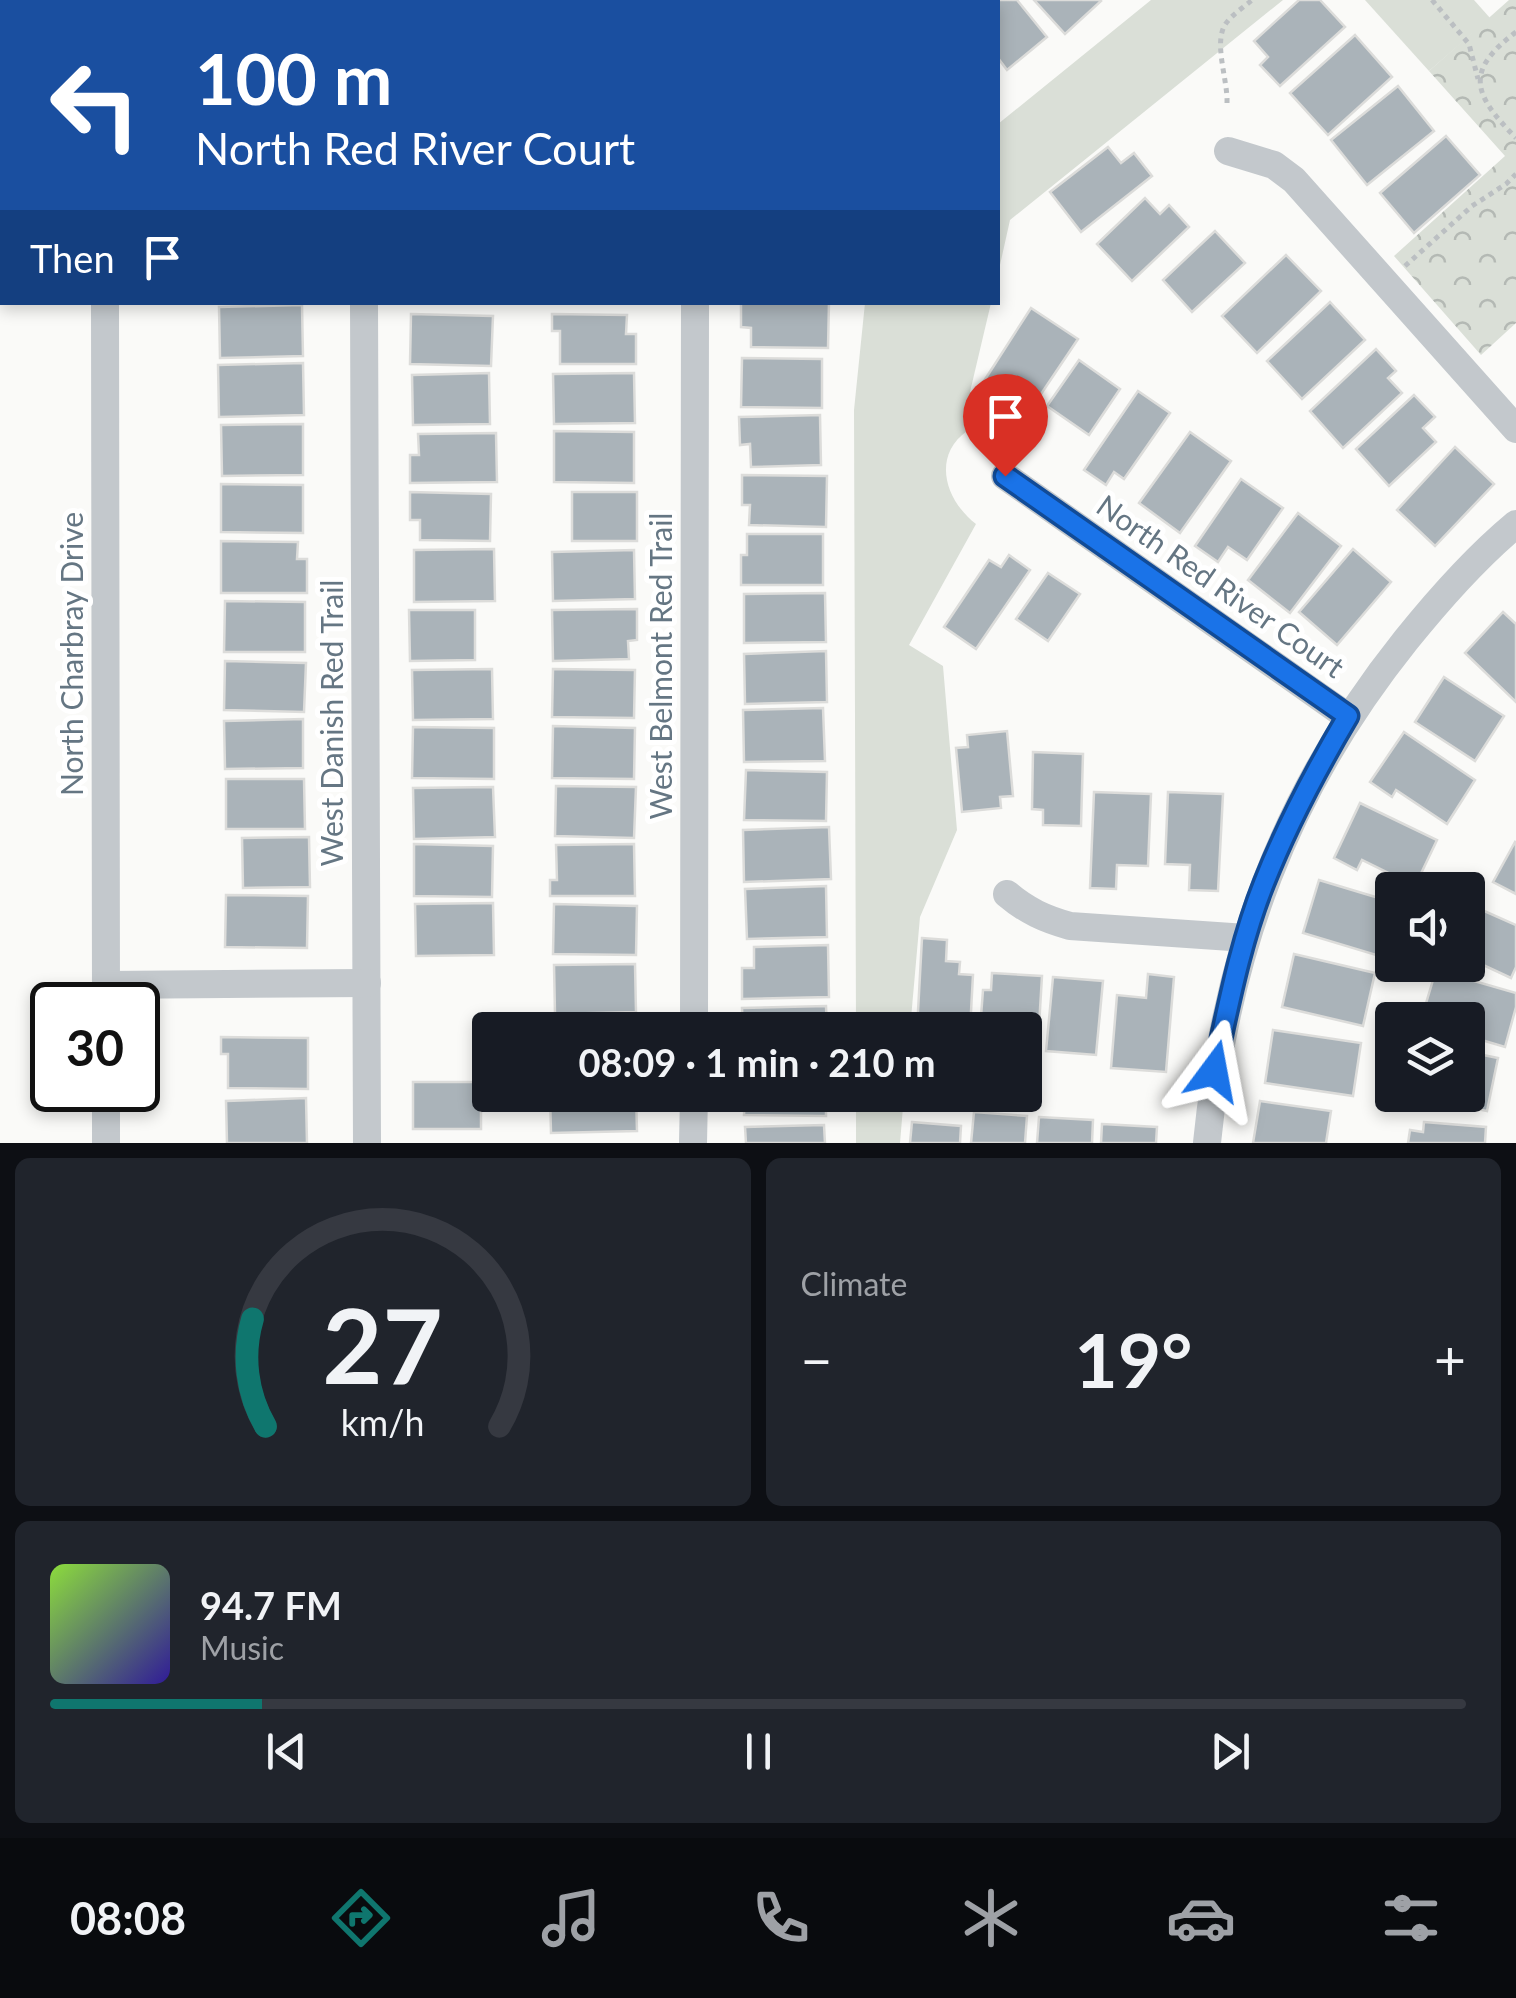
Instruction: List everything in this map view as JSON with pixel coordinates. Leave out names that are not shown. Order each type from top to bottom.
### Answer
[{"type":"street","points":[[1228,151],[1274,164],[1294,180],[1516,429]]},
{"type":"street","name":"North Charbray Drive","points":[[105,305],[106,982]]},
{"type":"street","name":"West Danish Red Trail","points":[[364,305],[367,1143]]},
{"type":"street","name":"West Belmont Red Trail","points":[[694,1012],[695,305]]},
{"type":"street","name":"North Red River Court","points":[[1005,476],[1348,716]]},
{"type":"street","points":[[1207,1143],[1214,1071],[1246,938],[1263,885],[1301,798],[1348,716],[1430,610],[1516,524]]},
{"type":"street","points":[[1007,894],[1045,920],[1070,926],[1246,938]]},
{"type":"street","points":[[160,993],[367,983]]},
{"type":"street","points":[[106,1112],[106,1143]]},
{"type":"street","points":[[694,1112],[694,1143]]},
{"type":"path","points":[[1227,103],[1220,32],[1252,0]]},
{"type":"path","points":[[1432,0],[1469,44],[1484,102],[1516,138]]},
{"type":"path","points":[[1478,79],[1485,62],[1516,32]]},
{"type":"path","points":[[1399,271],[1472,206],[1516,174]]},
{"type":"green space","points":[[1151,0],[1283,0],[1010,220],[1000,265],[1000,122]]},
{"type":"green space","points":[[1365,0],[1474,0],[1490,18],[1429,71]]},
{"type":"green space","points":[[1509,0],[1516,0],[1516,323],[1481,355],[1394,256],[1505,156],[1429,71]]},
{"type":"green space","points":[[865,305],[991,305],[970,392],[997,419],[967,431],[949,453],[946,466],[950,491],[976,524],[909,645],[943,666],[957,830],[920,917],[912,1012],[856,1012],[854,410]]},
{"type":"green space","points":[[856,1112],[903,1112],[900,1143],[856,1143]]},
{"type":"building","points":[[1000,0],[1017,0],[1047,37],[1007,70],[1000,61]]},
{"type":"building","points":[[1034,0],[1100,0],[1101,1],[1065,34]]},
{"type":"building","points":[[1299,0],[1320,0],[1345,27],[1280,86],[1260,65],[1268,57],[1254,41]]},
{"type":"building","points":[[1355,35],[1392,77],[1328,135],[1290,93]]},
{"type":"building","points":[[1398,86],[1434,131],[1367,185],[1331,140]]},
{"type":"building","points":[[1446,136],[1480,175],[1414,233],[1380,193]]},
{"type":"building","points":[[1108,147],[1121,163],[1134,153],[1152,176],[1081,232],[1050,192]]},
{"type":"building","points":[[1145,198],[1160,214],[1169,205],[1189,227],[1132,281],[1097,244]]},
{"type":"building","points":[[1215,231],[1245,263],[1192,312],[1163,280]]},
{"type":"building","points":[[1286,255],[1321,291],[1257,353],[1222,316]]},
{"type":"building","points":[[1330,302],[1365,340],[1302,399],[1267,361]]},
{"type":"building","points":[[302,305],[303,356],[220,358],[219,307]]},
{"type":"building","points":[[741,305],[829,305],[828,348],[751,347],[751,328],[741,327]]},
{"type":"building","points":[[1031,308],[1078,339],[1037,400],[1011,383],[1004,394],[984,381]]},
{"type":"building","points":[[411,314],[493,316],[491,366],[410,364]]},
{"type":"building","points":[[552,314],[627,315],[626,334],[636,334],[636,364],[560,364],[560,331],[552,331]]},
{"type":"building","points":[[1376,349],[1396,371],[1388,378],[1402,393],[1343,448],[1310,411]]},
{"type":"building","points":[[742,358],[822,359],[822,408],[741,407]]},
{"type":"building","points":[[1079,360],[1120,389],[1089,435],[1047,406]]},
{"type":"building","points":[[303,363],[304,415],[219,417],[218,365]]},
{"type":"building","points":[[489,373],[490,424],[413,425],[412,375]]},
{"type":"building","points":[[634,373],[635,423],[554,424],[553,374]]},
{"type":"building","points":[[1138,391],[1170,413],[1124,479],[1114,472],[1106,485],[1084,470]]},
{"type":"building","points":[[1414,395],[1435,417],[1423,428],[1436,442],[1389,486],[1356,449]]},
{"type":"building","points":[[820,415],[821,465],[751,467],[750,444],[740,445],[739,417]]},
{"type":"building","points":[[303,424],[303,475],[222,476],[221,425]]},
{"type":"building","points":[[554,431],[634,432],[634,483],[554,482]]},
{"type":"building","points":[[1190,432],[1231,461],[1180,533],[1139,503]]},
{"type":"building","points":[[496,433],[497,482],[410,483],[410,455],[419,455],[418,434]]},
{"type":"building","points":[[1455,447],[1494,484],[1435,546],[1397,510]]},
{"type":"building","points":[[742,475],[827,476],[826,527],[749,525],[750,505],[742,505]]},
{"type":"building","points":[[1241,479],[1283,508],[1247,560],[1228,547],[1218,562],[1195,546]]},
{"type":"building","points":[[221,484],[303,485],[303,533],[221,532]]},
{"type":"building","points":[[410,492],[491,494],[490,541],[420,540],[420,520],[410,520]]},
{"type":"building","points":[[572,492],[637,492],[637,541],[572,541]]},
{"type":"building","points":[[1298,513],[1341,546],[1290,613],[1248,580]]},
{"type":"building","points":[[747,534],[823,534],[823,585],[741,585],[741,555],[747,555]]},
{"type":"building","points":[[221,541],[298,542],[297,559],[307,559],[307,593],[221,593]]},
{"type":"building","points":[[494,549],[495,601],[414,602],[414,550]]},
{"type":"building","points":[[1353,549],[1391,582],[1337,645],[1299,612]]},
{"type":"building","points":[[634,550],[635,599],[553,601],[552,552]]},
{"type":"building","points":[[1009,555],[1030,570],[976,649],[944,627],[989,560],[1001,567]]},
{"type":"building","points":[[1048,573],[1080,594],[1048,641],[1016,619]]},
{"type":"building","points":[[825,593],[826,642],[744,643],[744,594]]},
{"type":"building","points":[[225,601],[305,602],[305,652],[224,652]]},
{"type":"building","points":[[637,609],[637,640],[628,641],[629,659],[553,661],[552,610]]},
{"type":"building","points":[[409,610],[475,610],[475,660],[410,661]]},
{"type":"building","points":[[1503,612],[1516,624],[1516,702],[1465,653]]},
{"type":"building","points":[[826,651],[827,702],[745,704],[744,654]]},
{"type":"building","points":[[225,661],[306,663],[304,712],[224,710]]},
{"type":"building","points":[[492,669],[493,719],[413,720],[412,670]]},
{"type":"building","points":[[553,669],[635,670],[634,718],[552,717]]},
{"type":"building","points":[[1444,677],[1504,716],[1475,761],[1415,722]]},
{"type":"building","points":[[823,708],[825,761],[744,762],[743,710]]},
{"type":"building","points":[[303,719],[303,768],[225,769],[224,721]]},
{"type":"building","points":[[553,726],[635,728],[634,779],[552,778]]},
{"type":"building","points":[[413,727],[494,728],[494,779],[412,778]]},
{"type":"building","points":[[1007,731],[1013,796],[1000,797],[1001,808],[962,812],[956,748],[968,747],[967,735]]},
{"type":"building","points":[[1404,732],[1475,780],[1447,824],[1396,790],[1392,797],[1370,782]]},
{"type":"building","points":[[1033,752],[1083,754],[1081,826],[1043,825],[1043,810],[1032,809]]},
{"type":"building","points":[[746,770],[827,772],[826,821],[744,820]]},
{"type":"building","points":[[226,779],[304,779],[305,829],[226,829]]},
{"type":"building","points":[[556,786],[636,787],[634,838],[555,836]]},
{"type":"building","points":[[493,787],[495,837],[414,839],[413,788]]},
{"type":"building","points":[[1094,792],[1151,794],[1148,866],[1117,865],[1116,889],[1090,888]]},
{"type":"building","points":[[1168,792],[1223,794],[1218,891],[1189,890],[1190,865],[1165,864]]},
{"type":"building","points":[[1360,803],[1437,840],[1422,872],[1386,872],[1362,860],[1357,870],[1334,858]]},
{"type":"building","points":[[829,827],[831,879],[744,882],[743,830]]},
{"type":"building","points":[[309,837],[310,887],[243,888],[242,838]]},
{"type":"building","points":[[1516,843],[1516,894],[1493,882]]},
{"type":"building","points":[[414,844],[493,846],[492,897],[414,896]]},
{"type":"building","points":[[634,844],[635,896],[550,896],[550,880],[557,880],[556,845]]},
{"type":"building","points":[[1319,880],[1375,897],[1375,955],[1303,933]]},
{"type":"building","points":[[826,886],[827,937],[747,939],[745,889]]},
{"type":"building","points":[[226,895],[308,896],[307,948],[225,947]]},
{"type":"building","points":[[493,903],[494,955],[416,956],[415,904]]},
{"type":"building","points":[[554,904],[637,906],[636,955],[553,954]]},
{"type":"building","points":[[1485,911],[1516,925],[1516,967],[1511,978],[1485,966]]},
{"type":"building","points":[[922,938],[947,940],[946,961],[960,962],[959,974],[973,975],[971,1012],[918,1012]]},
{"type":"building","points":[[828,945],[829,997],[742,999],[742,968],[754,968],[754,947]]},
{"type":"building","points":[[1294,954],[1375,973],[1363,1026],[1282,1007]]},
{"type":"building","points":[[635,964],[636,1012],[555,1012],[554,965]]},
{"type":"building","points":[[992,973],[1042,976],[1040,1012],[981,1012],[983,990],[991,990]]},
{"type":"building","points":[[1148,974],[1174,977],[1166,1072],[1111,1068],[1117,995],[1146,998]]},
{"type":"building","points":[[1053,977],[1103,981],[1096,1055],[1046,1051]]},
{"type":"building","points":[[1432,982],[1478,982],[1516,993],[1505,1047],[1485,1041],[1485,1002],[1426,1002]]},
{"type":"building","points":[[826,1006],[826,1012],[742,1012],[742,1008]]},
{"type":"building","points":[[1273,1030],[1361,1043],[1353,1096],[1265,1083]]},
{"type":"building","points":[[221,1037],[308,1038],[308,1089],[228,1088],[228,1054],[221,1054]]},
{"type":"building","points":[[1485,1055],[1498,1058],[1485,1111]]},
{"type":"building","points":[[413,1082],[472,1082],[472,1112],[481,1112],[481,1129],[413,1129]]},
{"type":"building","points":[[306,1098],[307,1143],[227,1143],[226,1101]]},
{"type":"building","points":[[1260,1101],[1331,1111],[1326,1143],[1253,1143]]},
{"type":"building","points":[[550,1112],[636,1112],[637,1131],[551,1133]]},
{"type":"building","points":[[744,1112],[826,1112],[826,1116],[744,1115]]},
{"type":"building","points":[[974,1112],[1027,1116],[1025,1143],[971,1143]]},
{"type":"building","points":[[1039,1117],[1093,1120],[1092,1143],[1037,1143]]},
{"type":"building","points":[[912,1122],[961,1126],[960,1143],[910,1143]]},
{"type":"building","points":[[1424,1122],[1486,1127],[1485,1143],[1408,1143],[1410,1130],[1423,1132]]},
{"type":"building","points":[[1102,1124],[1157,1127],[1156,1143],[1101,1143]]},
{"type":"building","points":[[824,1125],[825,1143],[746,1143],[745,1127]]},
{"type":"route","points":[[1005,476],[1348,716],[1301,798],[1263,885],[1236,974],[1214,1071]]}]
